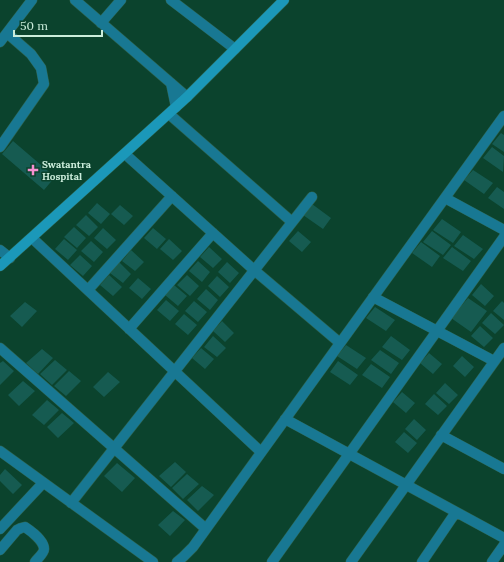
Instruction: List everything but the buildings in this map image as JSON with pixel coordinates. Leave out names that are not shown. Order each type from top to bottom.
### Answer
[{"type":"street","points":[[0,42],[32,0]]},
{"type":"street","points":[[74,0],[188,97]]},
{"type":"street","points":[[101,23],[121,0]]},
{"type":"street","points":[[171,0],[235,49]]},
{"type":"street","points":[[0,266],[188,97],[282,1]]},
{"type":"street","points":[[0,147],[44,84],[41,68],[35,58],[7,33]]},
{"type":"street","points":[[171,83],[173,110],[292,222]]},
{"type":"street","points":[[176,562],[193,547],[504,116]]},
{"type":"street","points":[[125,154],[254,270],[340,343]]},
{"type":"street","points":[[88,290],[172,196]]},
{"type":"street","points":[[70,503],[312,197]]},
{"type":"street","points":[[445,198],[504,230]]},
{"type":"street","points":[[129,329],[213,233]]},
{"type":"street","points":[[272,562],[504,237]]},
{"type":"street","points":[[32,238],[261,452]]},
{"type":"street","points":[[0,250],[10,258]]},
{"type":"street","points":[[373,297],[494,361]]},
{"type":"street","points":[[0,348],[206,529]]},
{"type":"street","points":[[351,562],[504,348]]},
{"type":"street","points":[[285,420],[504,538]]},
{"type":"street","points":[[441,435],[504,469]]},
{"type":"street","points":[[0,451],[70,503],[139,558],[153,562]]},
{"type":"street","points":[[0,529],[43,483]]},
{"type":"street","points":[[422,562],[456,512]]},
{"type":"street","points":[[0,550],[17,530],[25,527],[43,545],[44,549],[35,562]]},
{"type":"street","points":[[492,562],[504,544]]},
{"type":"place","name":"Swatantra Hospital","points":[[33,170]]}]
